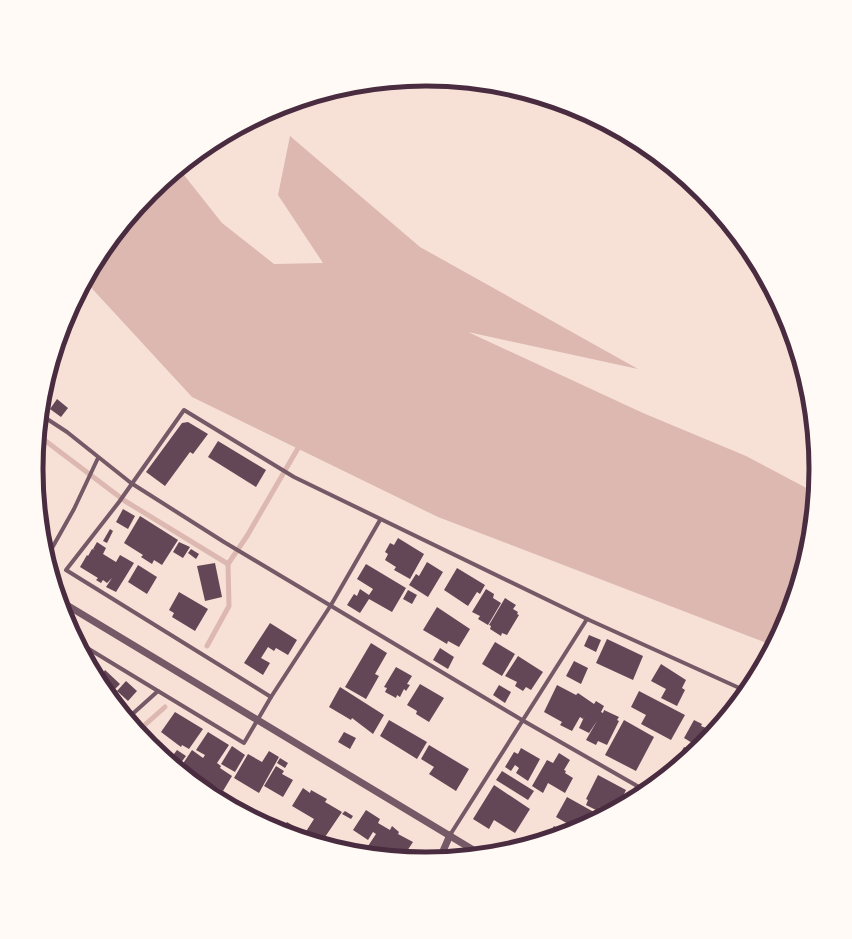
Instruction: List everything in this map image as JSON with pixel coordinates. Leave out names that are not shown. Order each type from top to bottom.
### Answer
[{"type":"street","points":[[271,697],[66,570],[119,502],[184,410],[294,477],[587,619],[740,688]]},
{"type":"street","points":[[46,418],[67,432],[131,483],[224,542],[331,604],[522,720],[640,787]]},
{"type":"street","points":[[51,549],[86,485],[98,458]]},
{"type":"street","points":[[87,648],[244,743],[271,697],[331,604],[380,520]]},
{"type":"street","points":[[68,606],[179,671],[257,720],[473,849]]},
{"type":"street","points":[[443,852],[450,835],[587,619]]},
{"type":"street","points":[[132,715],[158,691]]},
{"type":"shaded area","points":[[290,136],[420,247],[638,369],[468,332],[643,413],[746,456],[808,489],[806,519],[796,569],[789,593],[768,643],[438,517],[192,397],[90,286],[122,236],[155,199],[183,174],[222,223],[274,264],[323,263],[278,195]]},
{"type":"building","points":[[57,399],[68,408],[61,417],[50,409]]},
{"type":"building","points":[[188,422],[208,434],[193,454],[190,452],[165,486],[146,472],[182,423]]},
{"type":"building","points":[[218,441],[266,470],[256,487],[208,457]]},
{"type":"building","points":[[123,509],[135,516],[128,529],[116,522]]},
{"type":"building","points":[[140,516],[178,540],[162,565],[154,560],[152,564],[141,557],[143,555],[124,543]]},
{"type":"building","points":[[110,529],[113,531],[107,543],[103,541]]},
{"type":"building","points":[[398,538],[424,554],[410,579],[394,570],[396,567],[385,560],[388,554],[385,552],[390,543],[394,545]]},
{"type":"building","points":[[97,542],[106,548],[103,554],[116,562],[120,555],[134,563],[116,592],[106,587],[112,578],[107,583],[103,580],[101,583],[96,580],[98,578],[80,567],[92,549],[95,550],[93,549]]},
{"type":"building","points":[[179,542],[190,547],[183,558],[173,552]]},
{"type":"building","points":[[191,549],[199,554],[196,559],[188,553]]},
{"type":"building","points":[[427,562],[443,572],[428,597],[409,585],[416,574],[419,576]]},
{"type":"building","points":[[215,563],[222,597],[205,601],[197,566]]},
{"type":"building","points":[[366,564],[406,588],[392,612],[369,599],[360,613],[347,605],[354,594],[357,596],[360,589],[369,595],[373,589],[357,579]]},
{"type":"building","points":[[138,565],[157,577],[147,594],[128,582]]},
{"type":"building","points":[[457,568],[485,585],[480,594],[477,592],[468,606],[444,590]]},
{"type":"building","points":[[486,589],[494,594],[493,598],[501,603],[488,625],[478,619],[480,616],[472,612]]},
{"type":"building","points":[[408,590],[417,595],[412,604],[403,599]]},
{"type":"building","points":[[179,592],[208,609],[195,631],[172,617],[174,613],[169,610]]},
{"type":"building","points":[[505,598],[516,605],[513,609],[518,612],[517,614],[519,615],[507,635],[502,633],[501,636],[490,629],[491,626],[489,625]]},
{"type":"building","points":[[437,607],[470,629],[459,647],[448,641],[447,644],[423,630]]},
{"type":"building","points":[[270,623],[297,640],[288,655],[276,648],[274,651],[268,647],[261,658],[270,663],[263,675],[244,663]]},
{"type":"building","points":[[589,635],[601,640],[596,652],[584,646]]},
{"type":"building","points":[[607,639],[643,656],[633,680],[596,663]]},
{"type":"building","points":[[495,642],[515,654],[502,676],[482,664]]},
{"type":"building","points":[[371,643],[387,653],[375,674],[379,676],[366,699],[345,687]]},
{"type":"building","points":[[440,648],[454,657],[448,669],[433,660]]},
{"type":"building","points":[[518,656],[543,672],[531,690],[526,687],[523,691],[515,686],[517,682],[505,676]]},
{"type":"building","points":[[574,661],[588,668],[581,684],[566,676]]},
{"type":"building","points":[[661,664],[686,680],[682,688],[685,690],[677,706],[661,698],[666,689],[651,681]]},
{"type":"building","points":[[396,667],[412,676],[407,684],[410,685],[406,691],[404,689],[400,697],[397,695],[396,698],[385,692],[387,688],[384,687]]},
{"type":"building","points":[[100,670],[103,673],[105,670],[120,684],[115,689],[118,692],[116,694]]},
{"type":"building","points":[[126,681],[137,691],[128,701],[117,691]]},
{"type":"building","points":[[420,684],[444,698],[429,722],[416,714],[417,711],[407,705]]},
{"type":"building","points":[[499,685],[511,692],[505,703],[493,695]]},
{"type":"building","points":[[557,685],[576,695],[578,693],[594,704],[596,701],[604,706],[601,712],[603,713],[604,710],[619,717],[617,720],[619,721],[607,745],[598,741],[596,745],[586,740],[597,721],[589,733],[579,728],[585,715],[583,719],[580,717],[572,731],[560,725],[562,722],[544,712]]},
{"type":"building","points":[[340,687],[384,715],[373,734],[352,718],[351,720],[329,707]]},
{"type":"building","points":[[639,691],[685,715],[671,740],[641,724],[646,715],[631,707]]},
{"type":"building","points":[[175,712],[203,729],[189,749],[182,745],[181,747],[161,732]]},
{"type":"building","points":[[389,720],[427,742],[417,759],[380,736]]},
{"type":"building","points":[[624,720],[654,737],[636,771],[605,755]]},
{"type":"building","points":[[694,720],[702,724],[701,726],[708,729],[693,744],[684,738]]},
{"type":"building","points":[[208,732],[229,745],[217,763],[221,766],[220,768],[232,776],[223,791],[182,764],[192,750],[203,758],[205,755],[196,750]]},
{"type":"building","points":[[344,732],[356,738],[350,749],[338,742]]},
{"type":"building","points":[[429,745],[469,769],[456,791],[429,774],[434,767],[421,759]]},
{"type":"building","points":[[232,746],[245,755],[235,772],[221,764]]},
{"type":"building","points":[[684,747],[688,749],[679,757],[678,758]]},
{"type":"building","points":[[521,748],[540,759],[528,781],[516,773],[519,768],[515,765],[511,771],[505,767],[514,752],[518,754]]},
{"type":"building","points":[[177,750],[186,756],[181,763],[172,756]]},
{"type":"building","points":[[269,751],[279,757],[259,793],[234,778],[248,754],[262,762]]},
{"type":"building","points":[[559,753],[570,760],[564,770],[566,771],[565,773],[573,778],[565,793],[548,783],[543,793],[532,786],[547,760],[553,763]]},
{"type":"building","points":[[280,758],[288,763],[285,768],[277,763]]},
{"type":"building","points":[[276,766],[284,771],[282,774],[293,780],[283,797],[264,786]]},
{"type":"building","points":[[502,771],[534,791],[528,800],[496,780]]},
{"type":"building","points":[[598,775],[626,790],[622,798],[602,809],[600,807],[598,811],[586,805],[588,800],[586,799]]},
{"type":"building","points":[[494,785],[530,809],[515,833],[494,820],[489,829],[473,819]]},
{"type":"building","points":[[303,788],[310,793],[311,790],[327,799],[325,802],[342,812],[325,837],[333,840],[305,833],[314,819],[292,806]]},
{"type":"building","points":[[567,797],[595,813],[569,824],[556,817]]},
{"type":"building","points":[[366,810],[380,819],[378,823],[390,830],[392,826],[399,832],[398,834],[413,842],[406,852],[372,848],[368,846],[376,834],[373,832],[368,840],[353,830]]},
{"type":"building","points":[[345,811],[353,816],[351,819],[342,814]]},
{"type":"building","points":[[287,822],[304,832],[285,825]]},
{"type":"building","points":[[554,826],[558,829],[551,831]]},
{"type":"waterway","points":[[44,440],[125,501],[228,564]]},
{"type":"waterway","points":[[228,564],[247,536],[301,443]]},
{"type":"waterway","points":[[207,646],[229,606],[228,564]]},
{"type":"waterway","points":[[143,727],[165,707]]}]
